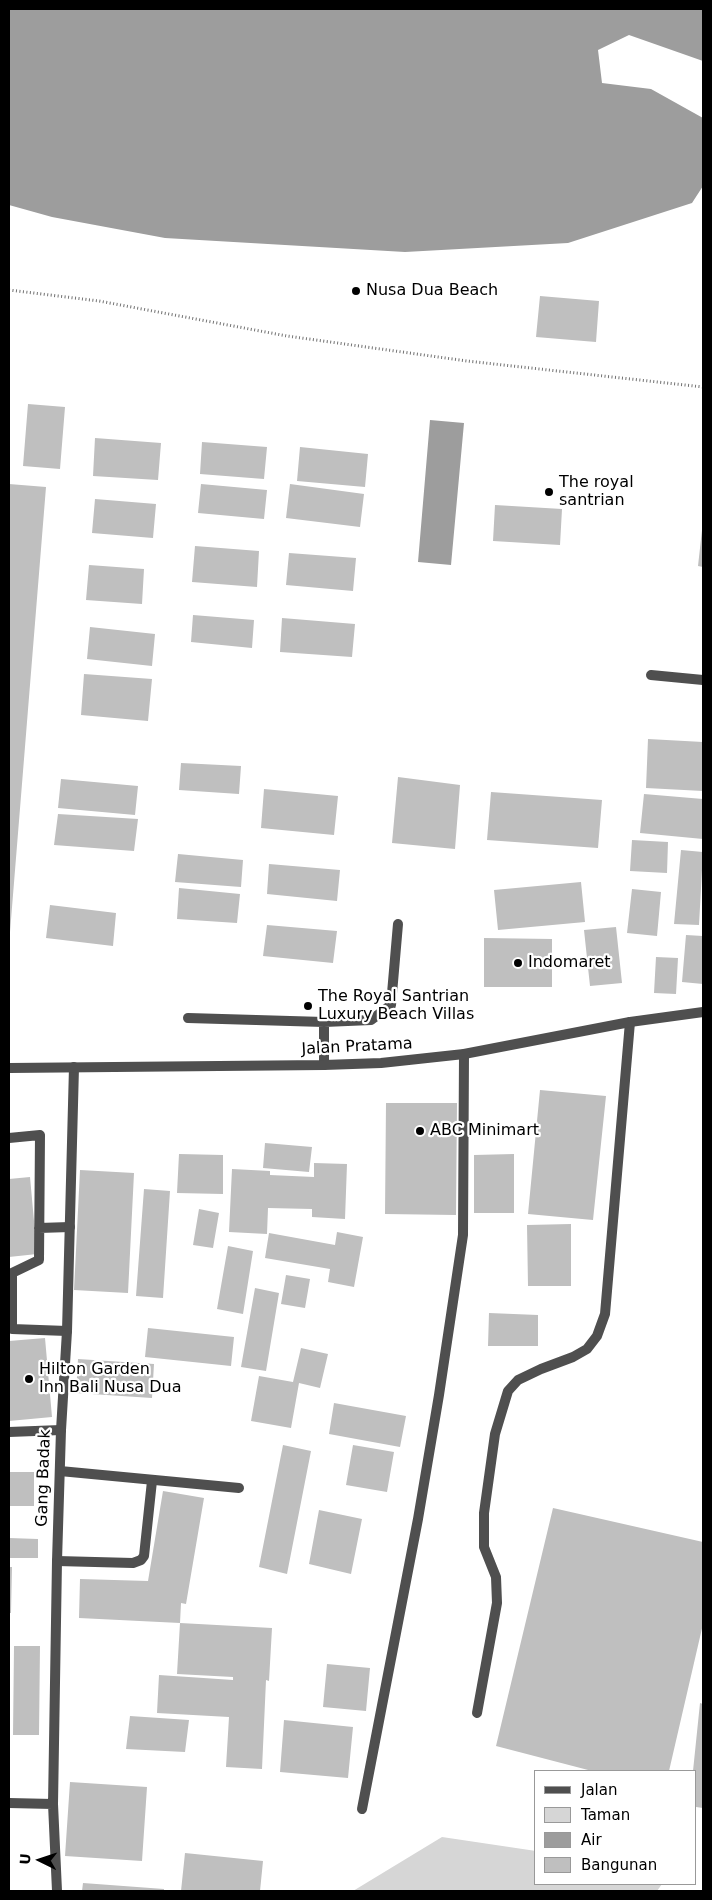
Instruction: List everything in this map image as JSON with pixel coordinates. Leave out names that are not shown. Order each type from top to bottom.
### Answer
[{"type":"street","points":[[651,676],[703,680]]},
{"type":"street","points":[[188,1018],[324,1022],[371,1020],[391,1006],[398,924]]},
{"type":"street","name":"Jalan Pratama","points":[[9,1068],[382,1063],[464,1054],[630,1022],[703,1012]]},
{"type":"street","points":[[324,1022],[324,1065]]},
{"type":"street","points":[[477,1713],[497,1603],[496,1577],[484,1547],[484,1513],[495,1434],[508,1391],[518,1380],[541,1369],[573,1358],[587,1350],[597,1336],[606,1314],[630,1022]]},
{"type":"street","points":[[362,1809],[418,1519],[463,1235],[464,1054]]},
{"type":"street","name":"Gang Badak","points":[[57,1891],[52,1804],[57,1561],[61,1430],[67,1332],[74,1067]]},
{"type":"street","points":[[9,1138],[40,1136],[39,1260],[12,1272],[12,1329],[67,1332]]},
{"type":"street","points":[[39,1228],[70,1227]]},
{"type":"street","points":[[9,1432],[61,1430]]},
{"type":"street","points":[[60,1471],[240,1488]]},
{"type":"street","points":[[57,1561],[133,1563],[141,1560],[144,1556],[152,1481]]},
{"type":"street","points":[[9,1803],[52,1804]]},
{"type":"path","points":[[9,290],[99,301],[287,336],[466,362],[703,387]]},
{"type":"green space","points":[[442,1837],[534,1851],[534,1885],[661,1885],[657,1891],[353,1891]]},
{"type":"water","points":[[9,9],[703,9],[703,61],[629,35],[598,50],[602,83],[651,89],[703,118],[703,186],[692,203],[568,243],[405,252],[165,238],[52,217],[9,205]]},
{"type":"water","points":[[430,420],[464,423],[451,565],[418,562]]},
{"type":"building","points":[[540,296],[599,301],[596,342],[536,337]]},
{"type":"building","points":[[28,404],[65,407],[60,469],[23,466]]},
{"type":"building","points":[[95,438],[161,443],[158,480],[93,476]]},
{"type":"building","points":[[202,442],[267,447],[264,479],[200,474]]},
{"type":"building","points":[[300,447],[368,454],[365,487],[297,481]]},
{"type":"building","points":[[9,484],[46,487],[10,932],[9,932]]},
{"type":"building","points":[[201,484],[267,490],[264,519],[198,513]]},
{"type":"building","points":[[290,484],[364,494],[360,527],[286,518]]},
{"type":"building","points":[[95,499],[156,504],[153,538],[92,533]]},
{"type":"building","points":[[495,505],[562,509],[560,545],[493,541]]},
{"type":"building","points":[[703,530],[703,567],[698,566]]},
{"type":"building","points":[[195,546],[259,551],[257,587],[192,582]]},
{"type":"building","points":[[289,553],[356,558],[353,591],[286,585]]},
{"type":"building","points":[[89,565],[144,569],[142,604],[86,600]]},
{"type":"building","points":[[193,615],[254,620],[252,648],[191,642]]},
{"type":"building","points":[[282,618],[355,624],[352,657],[280,652]]},
{"type":"building","points":[[90,627],[155,634],[152,666],[87,659]]},
{"type":"building","points":[[84,674],[152,679],[148,721],[81,715]]},
{"type":"building","points":[[648,739],[703,742],[703,791],[646,788]]},
{"type":"building","points":[[181,763],[241,766],[239,794],[179,790]]},
{"type":"building","points":[[398,777],[460,785],[455,849],[392,843]]},
{"type":"building","points":[[61,779],[138,786],[135,815],[58,808]]},
{"type":"building","points":[[264,789],[338,796],[334,835],[261,828]]},
{"type":"building","points":[[491,792],[602,800],[598,848],[487,840]]},
{"type":"building","points":[[644,794],[703,799],[703,839],[640,833]]},
{"type":"building","points":[[58,814],[138,819],[134,851],[54,845]]},
{"type":"building","points":[[632,840],[668,842],[667,873],[630,871]]},
{"type":"building","points":[[681,850],[703,852],[699,925],[674,924]]},
{"type":"building","points":[[178,854],[243,860],[241,887],[175,882]]},
{"type":"building","points":[[269,864],[340,870],[337,901],[267,894]]},
{"type":"building","points":[[581,882],[585,922],[498,930],[494,890]]},
{"type":"building","points":[[179,888],[240,894],[237,923],[177,919]]},
{"type":"building","points":[[632,889],[661,892],[657,936],[627,933]]},
{"type":"building","points":[[50,905],[116,913],[113,946],[46,938]]},
{"type":"building","points":[[267,925],[337,931],[333,963],[263,956]]},
{"type":"building","points":[[616,927],[622,983],[590,986],[584,930]]},
{"type":"building","points":[[686,935],[703,936],[703,984],[682,982]]},
{"type":"building","name":"Indomaret","points":[[484,938],[552,939],[552,987],[484,987]]},
{"type":"building","points":[[656,957],[678,958],[676,994],[654,993]]},
{"type":"building","points":[[540,1090],[606,1096],[593,1220],[528,1214]]},
{"type":"building","points":[[386,1103],[457,1103],[456,1215],[385,1214]]},
{"type":"building","points":[[265,1143],[312,1147],[309,1172],[263,1168]]},
{"type":"building","points":[[179,1154],[223,1155],[223,1194],[177,1193]]},
{"type":"building","points":[[514,1154],[514,1213],[474,1213],[474,1155]]},
{"type":"building","points":[[314,1163],[347,1164],[345,1219],[312,1217],[312,1209],[268,1208],[267,1234],[229,1232],[232,1169],[270,1171],[270,1175],[314,1177]]},
{"type":"building","points":[[80,1170],[134,1173],[128,1293],[74,1290]]},
{"type":"building","points":[[30,1177],[37,1254],[9,1257],[9,1179]]},
{"type":"building","points":[[144,1189],[170,1191],[163,1298],[136,1296]]},
{"type":"building","points":[[199,1209],[219,1213],[213,1248],[193,1245]]},
{"type":"building","points":[[571,1224],[571,1286],[528,1286],[527,1225]]},
{"type":"building","points":[[337,1232],[363,1237],[354,1287],[328,1282],[330,1269],[265,1258],[269,1233],[335,1245]]},
{"type":"building","points":[[228,1246],[253,1251],[243,1314],[217,1309]]},
{"type":"building","points":[[286,1275],[310,1279],[305,1308],[281,1304]]},
{"type":"building","points":[[255,1288],[279,1293],[266,1371],[241,1367]]},
{"type":"building","points":[[489,1313],[538,1315],[538,1346],[488,1346]]},
{"type":"building","points":[[148,1328],[234,1337],[231,1366],[145,1357]]},
{"type":"building","name":"Hilton Garden Inn Bali Nusa Dua","points":[[45,1338],[52,1417],[9,1421],[9,1341]]},
{"type":"building","points":[[301,1348],[328,1354],[320,1388],[299,1383],[291,1428],[251,1421],[259,1376],[293,1382]]},
{"type":"building","points":[[78,1359],[154,1364],[152,1398],[76,1393]]},
{"type":"building","points":[[334,1403],[406,1416],[400,1447],[329,1434]]},
{"type":"building","points":[[283,1445],[311,1451],[287,1574],[259,1567]]},
{"type":"building","points":[[353,1445],[394,1452],[387,1492],[346,1485]]},
{"type":"building","points":[[9,1472],[34,1472],[34,1506],[9,1506]]},
{"type":"building","points":[[163,1491],[204,1498],[186,1604],[181,1603],[180,1623],[79,1618],[80,1579],[148,1581]]},
{"type":"building","points":[[553,1508],[703,1542],[703,1624],[669,1770],[588,1770],[496,1746]]},
{"type":"building","points":[[319,1510],[362,1519],[351,1574],[309,1564]]},
{"type":"building","points":[[9,1538],[38,1539],[38,1558],[9,1558]]},
{"type":"building","points":[[9,1567],[12,1567],[11,1613],[9,1613]]},
{"type":"building","points":[[180,1623],[272,1628],[269,1681],[266,1680],[262,1769],[226,1767],[229,1717],[157,1713],[159,1675],[233,1680],[233,1677],[177,1674]]},
{"type":"building","points":[[14,1646],[40,1646],[39,1735],[13,1735]]},
{"type":"building","points":[[327,1664],[370,1668],[366,1711],[323,1707]]},
{"type":"building","points":[[700,1703],[703,1704],[703,1808],[697,1807],[697,1770],[693,1770]]},
{"type":"building","points":[[130,1716],[189,1720],[185,1752],[126,1749]]},
{"type":"building","points":[[284,1720],[353,1727],[348,1778],[280,1772]]},
{"type":"building","points":[[70,1782],[147,1787],[142,1861],[65,1856]]},
{"type":"building","points":[[185,1853],[263,1861],[260,1891],[181,1891]]},
{"type":"building","points":[[83,1883],[164,1889],[164,1891],[82,1891]]},
{"type":"place","name":"Nusa Dua Beach","points":[[356,291]]},
{"type":"place","name":"The royal santrian","points":[[549,492]]},
{"type":"place","name":"Indomaret","points":[[518,963]]},
{"type":"place","name":"The Royal Santrian Luxury Beach Villas","points":[[308,1006]]},
{"type":"place","name":"ABC Minimart","points":[[420,1131]]},
{"type":"place","name":"Hilton Garden Inn Bali Nusa Dua","points":[[29,1379]]}]
